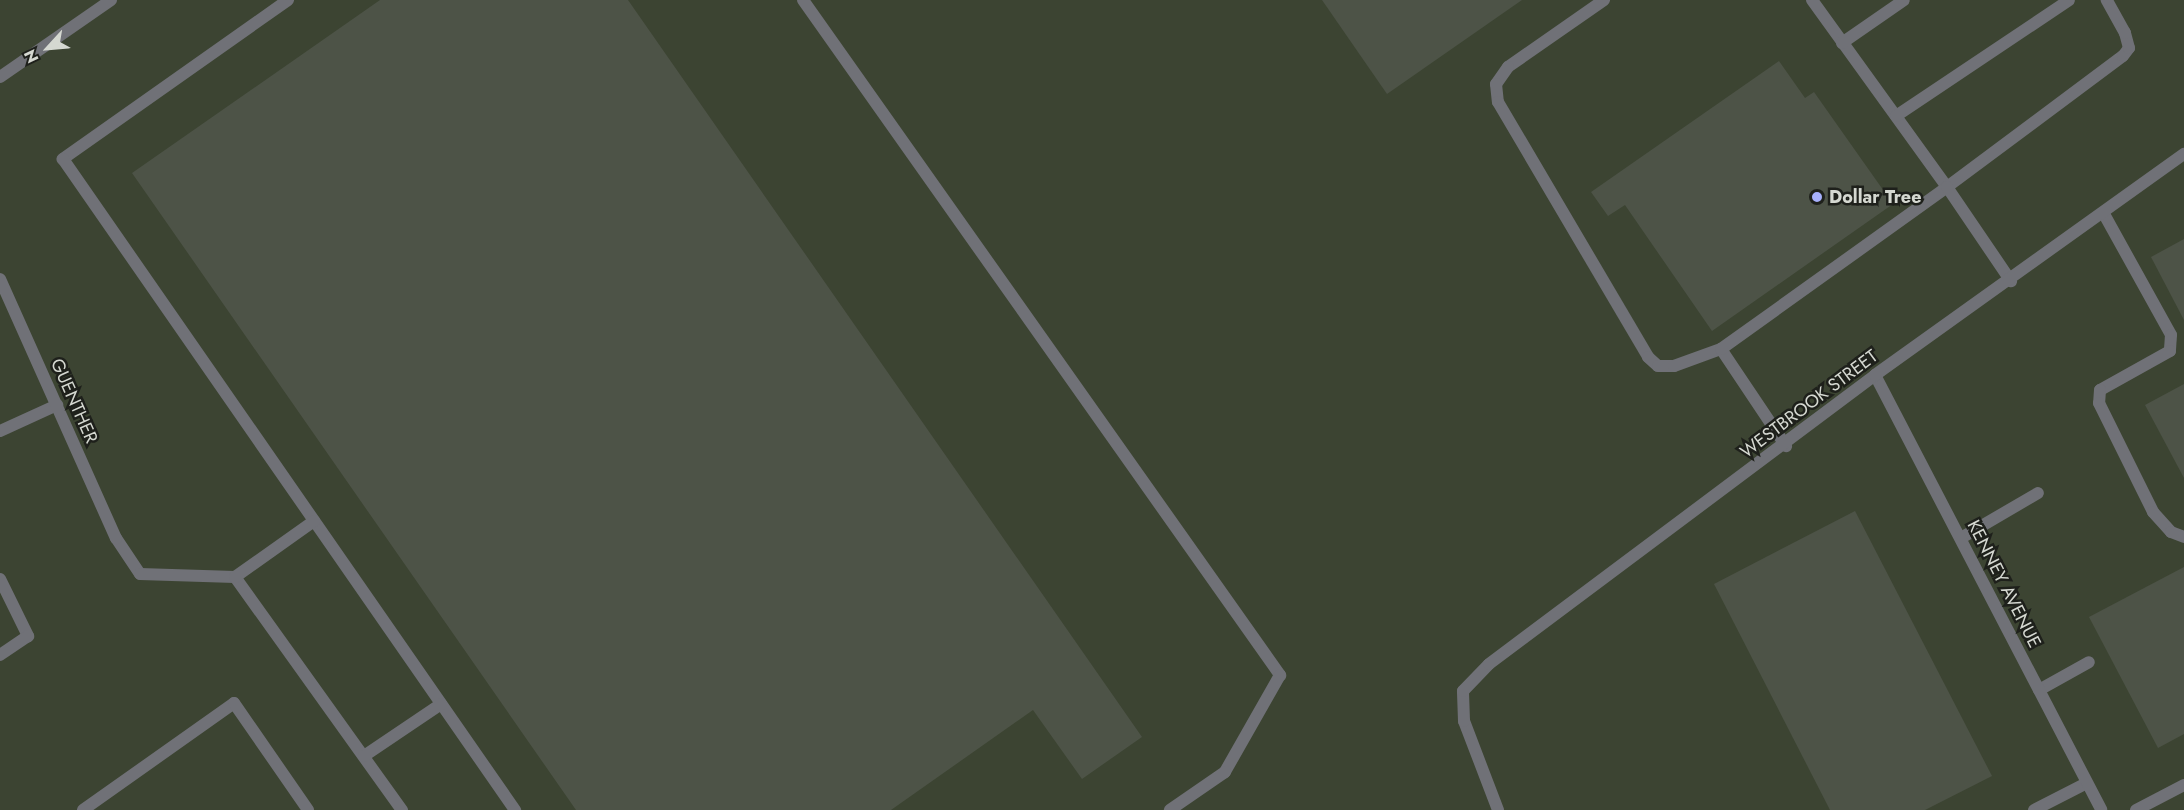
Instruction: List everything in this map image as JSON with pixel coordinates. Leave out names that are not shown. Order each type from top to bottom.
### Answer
[{"type":"street","points":[[0,76],[111,0]]},
{"type":"street","points":[[288,0],[63,159],[515,810]]},
{"type":"street","points":[[803,0],[1280,675],[1224,772],[1170,810]]},
{"type":"street","points":[[1604,0],[1508,67],[1496,84],[1498,102],[1648,357],[1658,366],[1674,366],[1721,349],[1947,187],[2123,56],[2129,48],[2125,33],[2107,0]]},
{"type":"street","points":[[1812,0],[1947,187],[2011,281]]},
{"type":"street","points":[[1842,43],[1904,0]]},
{"type":"street","points":[[1896,116],[2069,0]]},
{"type":"street","name":"WESTBROOK STREET","points":[[1498,810],[1475,761],[1463,691],[1531,630],[1786,446],[1875,375],[2011,281],[2184,154]]},
{"type":"street","points":[[2104,214],[2171,335],[2170,351],[2100,390],[2099,403],[2153,512],[2171,532],[2184,537]]},
{"type":"street","name":"GUENTHER","points":[[0,279],[116,538],[140,574],[236,577]]},
{"type":"street","points":[[1721,349],[1786,446]]},
{"type":"street","name":"KENNEY AVENUE","points":[[1875,375],[2101,810]]},
{"type":"street","points":[[0,431],[57,405]]},
{"type":"street","points":[[1961,538],[2038,493]]},
{"type":"street","points":[[314,520],[236,577],[402,810]]},
{"type":"street","points":[[0,579],[28,636],[0,655]]},
{"type":"street","points":[[2039,690],[2089,662]]},
{"type":"street","points":[[83,810],[234,703],[308,810]]},
{"type":"street","points":[[364,756],[441,704]]},
{"type":"street","points":[[2034,810],[2087,783]]},
{"type":"street","points":[[2136,810],[2184,785]]},
{"type":"shaded area","points":[[0,0],[2184,0],[2184,810],[0,810]]},
{"type":"building","points":[[380,0],[628,0],[1142,737],[1082,779],[1033,710],[891,810],[576,810],[132,173]]},
{"type":"building","points":[[1322,0],[1522,0],[1387,94]]},
{"type":"building","points":[[1779,61],[1805,98],[1814,92],[1893,204],[1712,331],[1625,205],[1608,216],[1591,192]]},
{"type":"building","points":[[2184,239],[2184,320],[2151,257]]},
{"type":"building","points":[[2184,384],[2184,478],[2145,405]]},
{"type":"building","points":[[1855,511],[1992,776],[1925,810],[1830,810],[1714,584]]},
{"type":"building","points":[[2184,567],[2184,734],[2158,748],[2089,617]]},
{"type":"place","name":"Dollar Tree","points":[[1817,197]]}]
